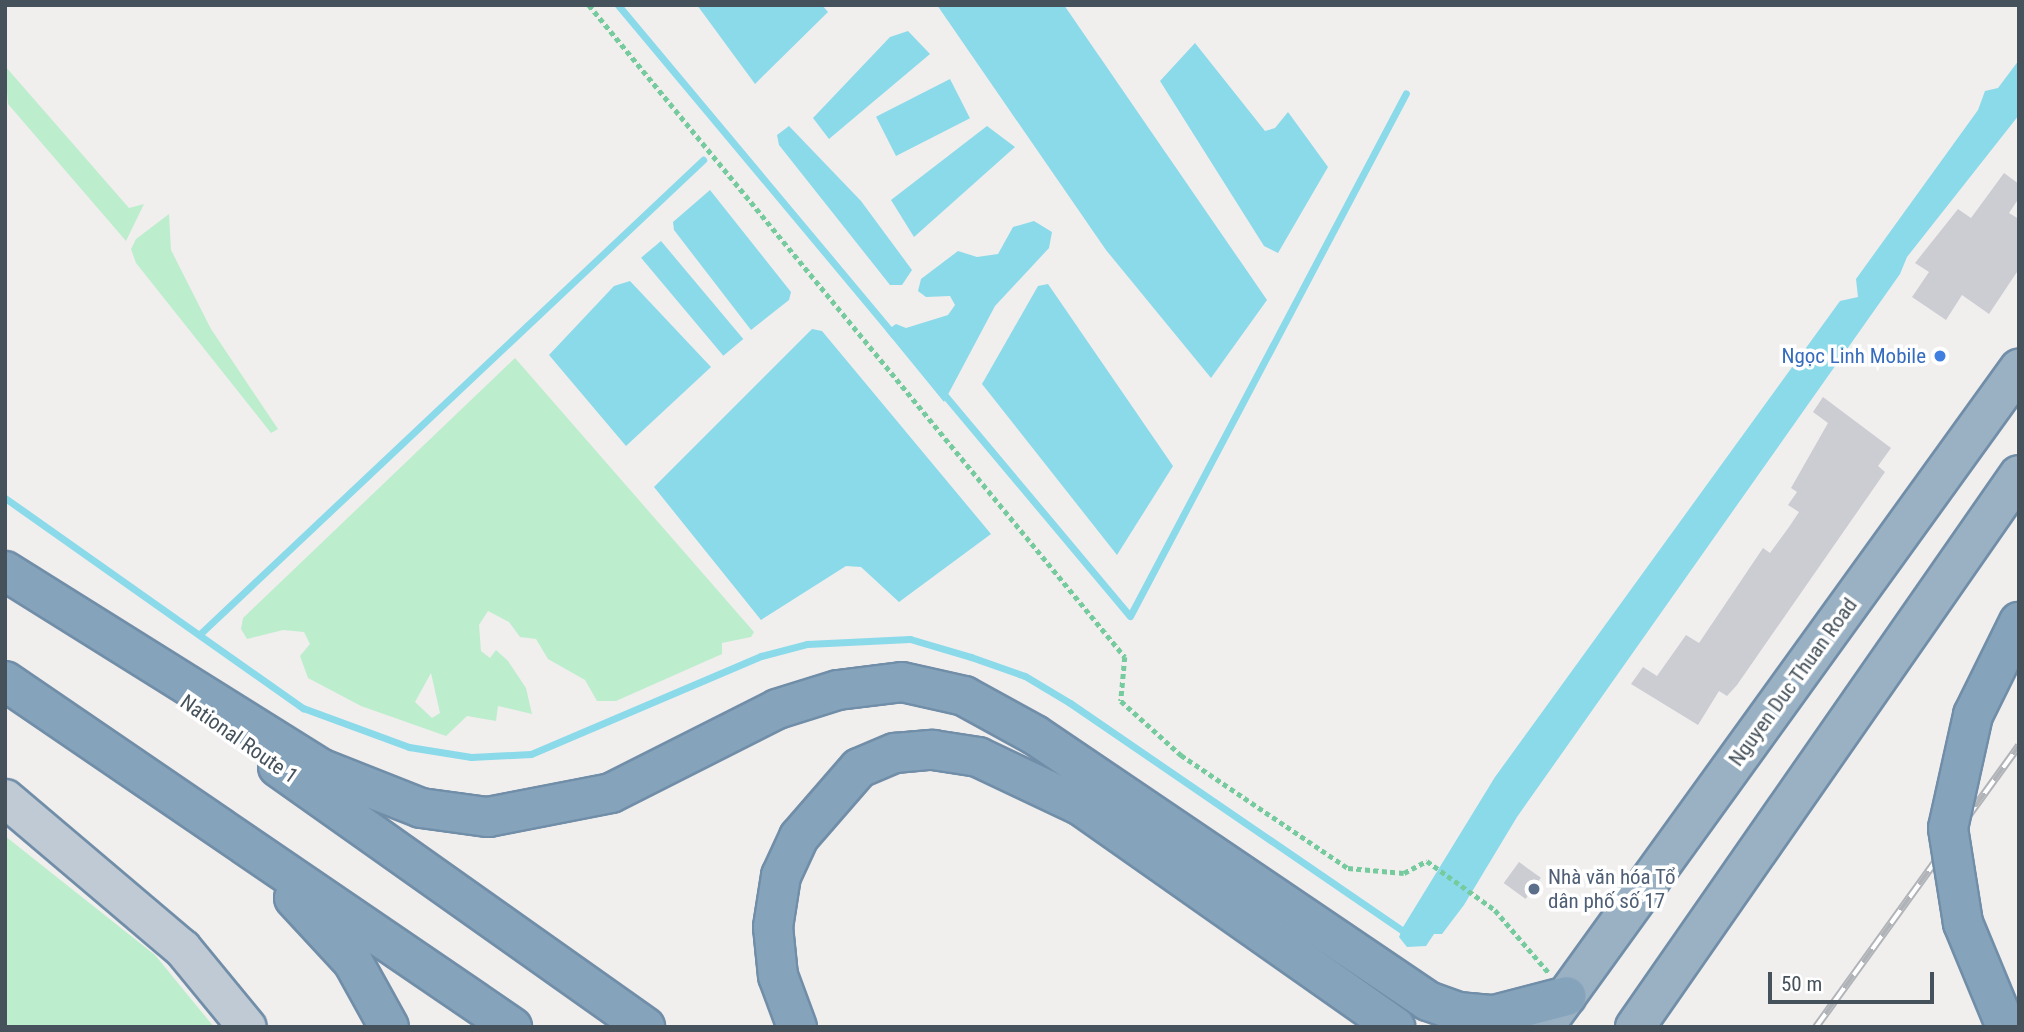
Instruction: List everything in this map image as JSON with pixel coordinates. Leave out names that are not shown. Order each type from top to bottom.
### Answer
[{"type":"highway","name":"Nguyen Duc Thuan Road","points":[[1544,1027],[2019,369]]},
{"type":"highway","points":[[1635,1027],[2019,475]]},
{"type":"highway","points":[[5,572],[322,769],[421,808],[488,817],[548,809],[611,793],[777,709],[838,690],[902,682],[964,696],[1035,735],[1428,1001],[1458,1012],[1494,1015],[1567,996]]},
{"type":"highway","name":"National Route 1","points":[[5,572],[645,1027]]},
{"type":"highway","points":[[2006,1027],[1963,923],[1948,828],[1973,715],[2019,622]]},
{"type":"highway","points":[[5,683],[512,1027]]},
{"type":"highway","points":[[5,683],[309,909],[353,962],[389,1027]]},
{"type":"highway","points":[[797,1027],[778,976],[773,927],[781,876],[817,813],[859,768],[895,753],[933,750],[978,757],[1081,806],[1395,1027]]},
{"type":"main road","points":[[5,798],[182,948],[247,1027]]},
{"type":"path","points":[[589,5],[1125,657],[1121,701],[1181,755],[1348,868],[1404,873],[1427,861],[1474,892],[1515,929],[1567,996]]},
{"type":"green space","points":[[5,66],[129,208],[144,204],[126,241],[8,104]]},
{"type":"green space","points":[[169,214],[171,250],[211,329],[278,429],[271,433],[136,263],[131,249],[136,239]]},
{"type":"green space","points":[[515,358],[754,632],[751,637],[722,643],[722,654],[616,701],[597,701],[585,680],[548,659],[536,639],[520,637],[509,622],[488,611],[479,625],[481,651],[490,658],[496,650],[508,661],[526,688],[532,714],[498,706],[496,721],[467,716],[446,736],[361,706],[308,678],[300,656],[310,644],[304,632],[283,630],[247,639],[241,629],[243,618]],"holes":[[[431,673],[440,713],[432,718],[415,702]]]},
{"type":"green space","points":[[5,836],[155,955],[214,1027],[5,1027]]},
{"type":"water","points":[[697,5],[822,5],[828,12],[755,84]]},
{"type":"water","points":[[937,5],[1064,5],[1267,300],[1211,378],[1106,250]]},
{"type":"water","points":[[908,31],[930,54],[829,139],[813,118],[890,37]]},
{"type":"water","points":[[1195,43],[1265,131],[1275,128],[1288,112],[1328,167],[1278,253],[1264,246],[1160,81]]},
{"type":"water","points":[[2019,60],[2019,115],[1907,257],[1900,274],[1517,817],[1464,905],[1442,934],[1434,934],[1426,946],[1407,947],[1399,937],[1403,927],[1495,777],[1840,301],[1858,297],[1856,279],[1978,110],[1985,91],[1998,88]]},
{"type":"water","points":[[950,79],[970,118],[896,156],[876,117]]},
{"type":"water","points":[[789,126],[861,201],[912,270],[902,285],[890,285],[779,145],[777,135]]},
{"type":"water","points":[[987,126],[1015,147],[914,237],[891,200]]},
{"type":"water","points":[[710,190],[791,292],[789,300],[751,330],[674,230],[673,222]]},
{"type":"water","points":[[1034,221],[1052,232],[1049,248],[995,306],[944,402],[886,331],[896,324],[906,328],[948,315],[955,305],[950,296],[926,297],[918,291],[921,279],[958,251],[977,257],[998,254],[1013,227]]},
{"type":"water","points":[[661,241],[743,339],[723,356],[641,258]]},
{"type":"water","points":[[630,281],[711,367],[626,446],[549,355],[614,286]]},
{"type":"water","points":[[1048,284],[1173,466],[1117,555],[982,384],[1038,286]]},
{"type":"water","points":[[812,329],[822,331],[991,534],[899,602],[861,567],[846,566],[761,620],[654,487]]},
{"type":"building","points":[[2004,173],[2019,184],[2019,198],[2009,213],[2019,219],[2019,269],[1989,314],[1962,295],[1946,320],[1912,297],[1929,272],[1915,263],[1958,209],[1971,218]]},
{"type":"building","points":[[1823,397],[1891,448],[1878,466],[1885,472],[1737,685],[1727,696],[1719,691],[1698,725],[1631,684],[1643,667],[1657,676],[1686,635],[1699,643],[1763,548],[1770,553],[1789,527],[1799,512],[1788,505],[1797,492],[1791,488],[1828,423],[1813,412]]},
{"type":"building","points":[[1519,862],[1541,878],[1526,899],[1504,883]]},
{"type":"waterway","points":[[618,5],[894,335]]},
{"type":"waterway","points":[[942,392],[1130,616],[1406,93]]},
{"type":"waterway","points":[[201,633],[703,160]]},
{"type":"waterway","points":[[5,498],[303,708],[409,747],[471,757],[531,754],[761,656],[807,644],[910,639],[971,657],[1025,676],[1070,703],[1406,933]]},
{"type":"railway","points":[[1816,1027],[2019,746]]},
{"type":"place","name":"Ngọc Linh Mobile","points":[[1940,356]]},
{"type":"place","name":"Nhà văn hóa Tổ dân phố số 17","points":[[1534,889]]}]
